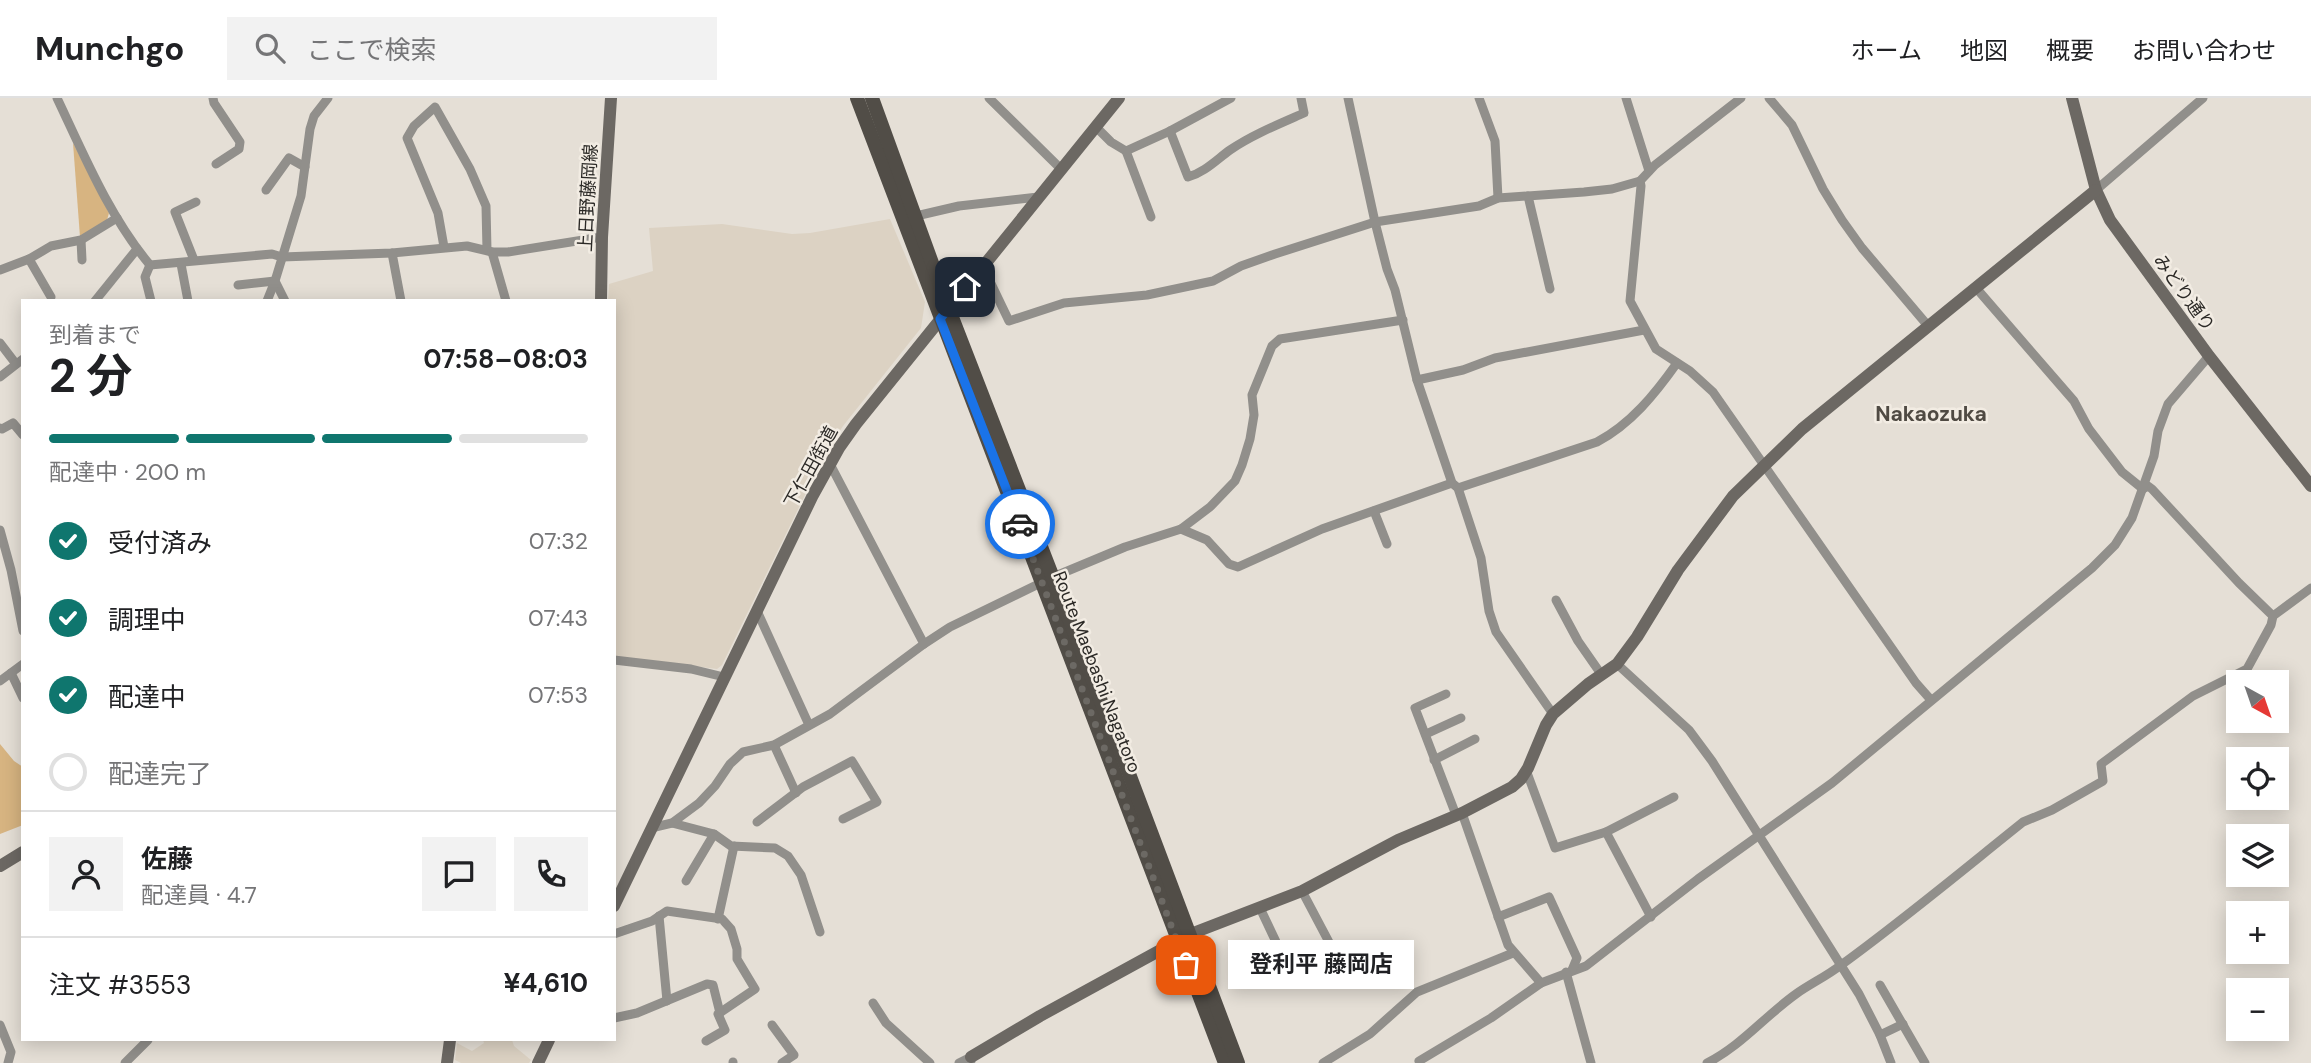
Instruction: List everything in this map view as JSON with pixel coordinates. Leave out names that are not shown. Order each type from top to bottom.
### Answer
[{"type":"main road","name":"Route Maebashi Nagatoro","points":[[857,98],[1048,580],[1183,938],[1225,1063]]},
{"type":"main road","name":"Route Maebashi Nagatoro","points":[[872,98],[916,216],[944,313]]},
{"type":"main road","name":"Route Maebashi Nagatoro","points":[[1183,938],[1238,1063]]},
{"type":"street","points":[[57,98],[98,185],[137,249],[150,265]]},
{"type":"street","points":[[213,98],[240,142],[239,149],[216,163]]},
{"type":"street","points":[[268,299],[301,196],[310,129],[314,116],[328,98]]},
{"type":"street","points":[[443,98],[407,138],[438,213],[444,247]]},
{"type":"street","name":"上日野藤岡線","points":[[601,299],[602,237],[611,98]]},
{"type":"street","points":[[989,98],[1061,169]]},
{"type":"street","name":"下仁田街道","points":[[616,902],[830,464],[856,424],[1119,98]]},
{"type":"street","points":[[1126,151],[1231,98]]},
{"type":"street","points":[[1170,131],[1188,177],[1196,175],[1229,151],[1267,129],[1304,113],[1301,98]]},
{"type":"street","points":[[1348,98],[1375,222],[1417,380],[1481,558],[1489,611],[1496,632],[1553,714]]},
{"type":"street","points":[[1479,98],[1495,141],[1498,198]]},
{"type":"street","points":[[1626,98],[1650,171]]},
{"type":"street","points":[[983,267],[1009,321],[1064,303],[1147,295],[1213,281],[1241,266],[1375,222],[1479,206],[1498,198],[1612,189],[1640,181],[1741,98]]},
{"type":"street","points":[[1769,98],[1792,125],[1823,189],[1842,220],[1929,327]]},
{"type":"street","name":"みどり通り","points":[[2072,98],[2096,190],[2117,230],[2209,356],[2311,486]]},
{"type":"street","points":[[967,1061],[1040,1016],[1183,938],[1302,891],[1398,840],[1459,814],[1512,787],[1521,779],[1553,714],[1617,664],[1678,570],[1733,496],[1802,429],[2096,190],[2203,98]]},
{"type":"street","points":[[435,107],[470,169],[486,206],[490,251],[505,299]]},
{"type":"street","points":[[1096,127],[1111,142],[1126,151],[1151,217]]},
{"type":"street","points":[[265,190],[289,158],[305,167]]},
{"type":"street","points":[[1640,181],[1630,301],[1644,330],[1656,349],[1690,371],[1713,392],[1931,701]]},
{"type":"street","points":[[1528,196],[1550,289]]},
{"type":"street","points":[[916,216],[959,206],[1038,197]]},
{"type":"street","points":[[194,260],[175,212],[196,202]]},
{"type":"street","points":[[0,270],[29,259],[51,246],[81,240],[117,218]]},
{"type":"street","points":[[150,265],[272,254],[282,257],[392,254],[467,246],[490,251],[532,250],[602,237]]},
{"type":"street","points":[[81,240],[82,260]]},
{"type":"street","points":[[97,299],[137,249]]},
{"type":"street","points":[[392,254],[401,299]]},
{"type":"street","points":[[29,259],[51,297]]},
{"type":"street","points":[[181,264],[188,299]]},
{"type":"street","points":[[150,265],[145,277],[150,299]]},
{"type":"street","points":[[238,285],[275,281]]},
{"type":"street","points":[[275,281],[284,299]]},
{"type":"street","points":[[1976,289],[2074,401],[2089,429],[2122,472],[2143,489]]},
{"type":"street","points":[[651,828],[672,822],[707,795],[730,764],[743,752],[774,745],[830,714],[950,627],[1125,547],[1181,529],[1210,507],[1235,481],[1250,439],[1254,415],[1252,395],[1272,346],[1280,340],[1403,320]]},
{"type":"street","points":[[1417,380],[1463,370],[1495,358],[1644,330]]},
{"type":"street","points":[[0,343],[19,362],[0,377]]},
{"type":"street","points":[[1420,1063],[1419,1061],[1491,1018],[1541,982],[1587,966],[1698,879],[1832,783],[2092,568],[2115,545],[2132,518],[2154,456],[2158,431],[2168,404],[2209,356]]},
{"type":"street","points":[[1181,529],[1207,540],[1224,559],[1238,567],[1322,529],[1597,442],[1615,432],[1656,393],[1676,363]]},
{"type":"street","points":[[0,428],[21,417]]},
{"type":"street","points":[[13,423],[21,433]]},
{"type":"street","points":[[830,464],[924,644]]},
{"type":"street","points":[[2143,489],[2148,486],[2157,493],[2273,616]]},
{"type":"street","points":[[1374,511],[1387,544]]},
{"type":"street","points":[[0,530],[21,621]]},
{"type":"street","points":[[1707,1063],[1749,1035],[1797,993],[1840,966],[2023,822],[2052,810],[2104,781],[2101,764],[2193,696],[2248,669],[2273,616],[2311,588]]},
{"type":"street","points":[[1556,600],[1578,641],[1601,674]]},
{"type":"street","points":[[757,611],[809,725]]},
{"type":"street","points":[[616,660],[691,668],[724,677]]},
{"type":"street","points":[[1617,664],[1689,730],[1859,994],[1891,1063]]},
{"type":"street","points":[[0,681],[21,665]]},
{"type":"street","points":[[11,673],[21,694]]},
{"type":"street","points":[[1446,694],[1415,708],[1434,760],[1459,814],[1508,945],[1541,982]]},
{"type":"street","points":[[1426,734],[1461,718]]},
{"type":"street","points":[[1434,760],[1475,740]]},
{"type":"street","points":[[774,745],[796,793]]},
{"type":"street","points":[[757,822],[796,793],[852,761],[877,802],[843,819]]},
{"type":"street","points":[[1526,770],[1555,848],[1605,832],[1674,797]]},
{"type":"street","points":[[672,822],[714,834],[734,846],[775,848],[788,856],[801,875],[820,932]]},
{"type":"street","points":[[1605,832],[1651,918]]},
{"type":"street","points":[[686,881],[714,834]]},
{"type":"street","points":[[718,919],[734,846]]},
{"type":"street","points":[[0,866],[21,853]]},
{"type":"street","points":[[1287,966],[1330,944],[1302,891]]},
{"type":"street","points":[[1498,917],[1549,897],[1577,958],[1569,971],[1591,1063]]},
{"type":"street","points":[[1260,908],[1295,982]]},
{"type":"street","points":[[616,933],[652,921],[667,911],[722,919],[731,929],[737,948],[737,960],[755,989],[720,1013]]},
{"type":"street","points":[[659,916],[667,1001]]},
{"type":"street","points":[[1324,1063],[1370,1034],[1417,992],[1513,953]]},
{"type":"street","points":[[616,1018],[637,1013],[707,984],[713,985],[725,1030],[706,1041]]},
{"type":"street","points":[[1880,985],[1925,1063]]},
{"type":"street","points":[[873,1003],[886,1023],[930,1063]]},
{"type":"street","points":[[1880,1035],[1903,1024]]},
{"type":"street","points":[[0,1025],[11,1052],[8,1063]]},
{"type":"street","points":[[772,1025],[794,1055],[782,1063]]},
{"type":"street","points":[[125,1063],[147,1041]]},
{"type":"street","points":[[447,1063],[450,1041]]},
{"type":"street","points":[[538,1063],[549,1041]]},
{"type":"shaded area","points":[[73,143],[109,213],[107,220],[80,237]]},
{"type":"shaded area","points":[[890,219],[925,302],[921,328],[843,426],[826,452],[722,665],[717,669],[616,656],[616,299],[608,299],[609,284],[653,271],[649,228],[722,224],[792,234]]},
{"type":"shaded area","points":[[0,744],[21,766],[21,826],[0,834]]},
{"type":"shaded area","points":[[483,1041],[512,1041],[514,1046],[531,1060],[529,1063],[461,1063],[455,1060],[457,1043],[472,1051]]},
{"type":"way so far","points":[[1020,524],[1186,965]]},
{"type":"place","name":"登利平 藤岡店","points":[[1186,965]]},
{"type":"district","name":"Nakaozuka","points":[[1931,414]]},
{"type":"route","points":[[965,287],[940,319],[1020,524]]}]
